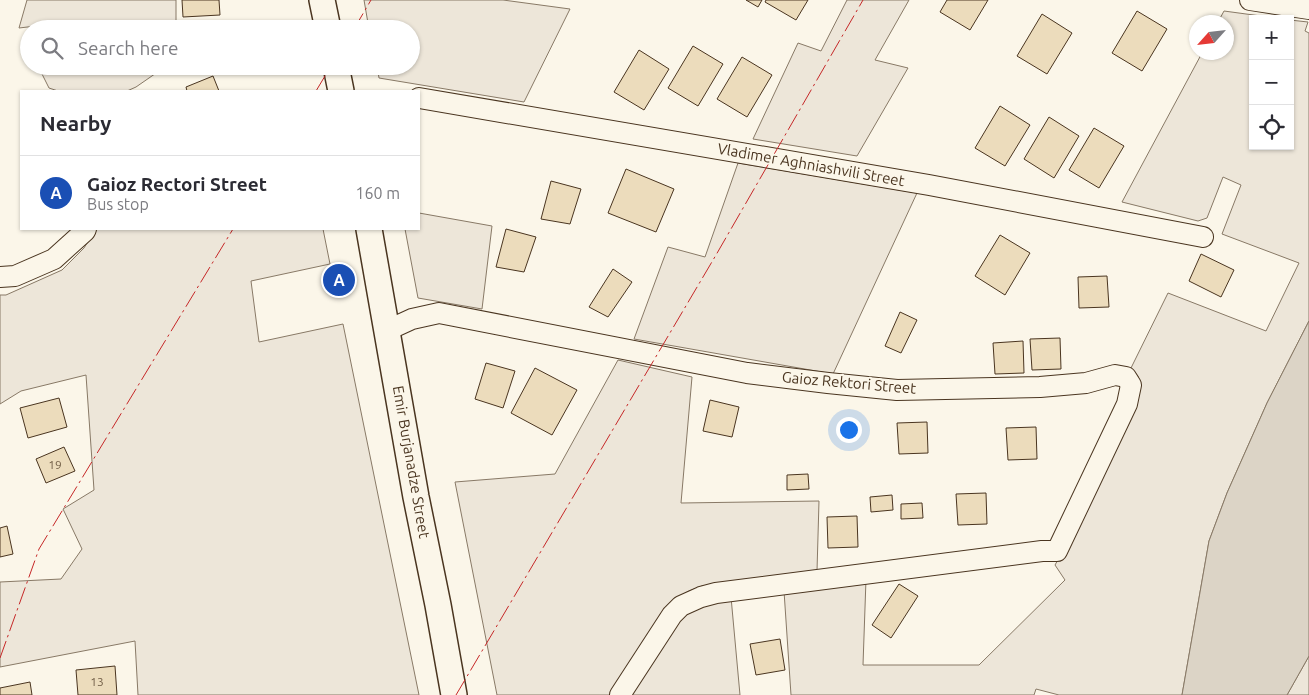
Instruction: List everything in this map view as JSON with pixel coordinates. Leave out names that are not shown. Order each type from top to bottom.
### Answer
[{"type":"street","points":[[322,0],[326,20]]},
{"type":"street","points":[[1250,0],[1309,9]]},
{"type":"street","points":[[338,75],[341,90]]},
{"type":"street","name":"Vladimer Aghniashvili Street","points":[[420,98],[919,184],[1203,237]]},
{"type":"street","points":[[0,277],[15,276],[54,259],[86,230]]},
{"type":"street","name":"Emir Burjanadze Street","points":[[369,230],[416,497],[454,695]]},
{"type":"street","name":"Gaioz Rektori Street","points":[[388,330],[412,319],[439,313],[747,373],[897,390],[1040,387],[1086,383],[1115,376],[1126,377],[1132,385],[1127,404],[1057,551],[1042,551],[716,593],[700,597],[682,606],[672,615],[620,695]]},
{"type":"shaded area","points":[[27,0],[176,0],[176,20],[21,20]]},
{"type":"shaded area","points":[[364,0],[503,0],[570,9],[524,102],[379,78],[378,75],[420,75],[420,20],[367,20]]},
{"type":"shaded area","points":[[847,0],[909,0],[875,60],[908,68],[857,156],[753,139],[798,43],[821,51]]},
{"type":"shaded area","points":[[1224,11],[1254,15],[1249,15],[1249,150],[1294,150],[1294,20],[1308,22],[1305,31],[1309,33],[1309,321],[1267,403],[1227,493],[1209,541],[1182,695],[1059,695],[1036,689],[1034,695],[791,695],[784,591],[866,579],[863,665],[979,665],[1065,580],[1055,565],[1071,537],[1140,385],[1138,376],[1131,368],[1168,293],[1266,331],[1299,263],[1222,234],[1241,185],[1223,177],[1207,218],[1198,221],[1122,202],[1198,60],[1234,60],[1234,15],[1222,15]]},
{"type":"shaded area","points":[[42,75],[153,75],[129,90],[55,90],[49,88]]},
{"type":"shaded area","points":[[738,163],[917,193],[833,374],[634,339],[668,247],[705,257]]},
{"type":"shaded area","points":[[420,213],[492,226],[482,309],[418,298],[405,230],[420,230]]},
{"type":"shaded area","points":[[95,230],[323,230],[330,264],[251,281],[259,342],[343,324],[419,695],[138,695],[135,641],[0,667],[0,582],[61,579],[82,549],[63,509],[94,490],[86,375],[21,391],[0,404],[0,295],[6,295],[62,270],[84,248]]},
{"type":"shaded area","points":[[1309,321],[1309,656],[1287,695],[1182,695],[1209,541],[1227,493],[1267,403]]},
{"type":"shaded area","points":[[618,360],[692,377],[681,503],[819,501],[817,571],[702,586],[678,597],[611,695],[497,695],[455,482],[555,474]]},
{"type":"shaded area","points":[[731,597],[740,695],[625,695],[681,612]]},
{"type":"shaded area","points":[[1309,656],[1309,695],[1287,695]]},
{"type":"building","points":[[182,0],[219,0],[220,15],[183,17]]},
{"type":"building","points":[[746,0],[762,0],[758,7]]},
{"type":"building","points":[[766,0],[808,0],[796,20],[765,2]]},
{"type":"building","points":[[947,0],[988,0],[970,30],[940,12]]},
{"type":"building","points":[[1137,11],[1167,29],[1142,71],[1112,53]]},
{"type":"building","points":[[1042,14],[1072,33],[1047,74],[1017,56]]},
{"type":"building","points":[[693,46],[723,64],[698,106],[668,88]]},
{"type":"building","points":[[639,50],[669,69],[644,110],[614,92]]},
{"type":"building","points":[[742,57],[772,75],[747,117],[717,99]]},
{"type":"building","points":[[213,76],[219,90],[187,90],[186,87]]},
{"type":"building","points":[[1000,106],[1030,125],[1005,166],[975,148]]},
{"type":"building","points":[[1049,117],[1079,136],[1054,178],[1024,159]]},
{"type":"building","points":[[1094,128],[1124,146],[1099,188],[1069,170]]},
{"type":"building","points":[[626,169],[674,189],[656,232],[608,213]]},
{"type":"building","points":[[551,181],[581,189],[570,224],[541,219]]},
{"type":"building","points":[[506,229],[536,237],[524,272],[496,267]]},
{"type":"building","points":[[1000,235],[1030,253],[1005,295],[975,276]]},
{"type":"building","points":[[1201,254],[1234,270],[1221,297],[1189,281]]},
{"type":"building","points":[[613,269],[632,282],[608,317],[589,307]]},
{"type":"building","points":[[1107,276],[1109,307],[1079,308],[1078,277]]},
{"type":"building","points":[[900,312],[917,320],[901,353],[885,346]]},
{"type":"building","points":[[1060,338],[1061,369],[1032,370],[1030,339]]},
{"type":"building","points":[[1023,341],[1024,373],[995,374],[993,343]]},
{"type":"building","points":[[486,363],[515,371],[503,408],[475,399]]},
{"type":"building","points":[[535,368],[577,390],[552,435],[511,413]]},
{"type":"building","points":[[59,398],[67,427],[28,438],[20,408]]},
{"type":"building","points":[[710,400],[739,407],[732,437],[703,431]]},
{"type":"building","points":[[927,422],[928,453],[899,454],[897,423]]},
{"type":"building","points":[[1036,427],[1037,459],[1008,460],[1006,428]]},
{"type":"building","points":[[64,447],[75,471],[46,483],[36,459]]},
{"type":"building","points":[[808,474],[809,489],[787,490],[787,475]]},
{"type":"building","points":[[986,493],[987,524],[958,525],[956,494]]},
{"type":"building","points":[[892,495],[893,510],[871,512],[870,497]]},
{"type":"building","points":[[922,503],[923,518],[901,519],[901,504]]},
{"type":"building","points":[[857,516],[858,547],[828,548],[827,517]]},
{"type":"building","points":[[7,526],[13,554],[0,557],[0,528]]},
{"type":"building","points":[[899,584],[918,596],[891,638],[872,625]]},
{"type":"building","points":[[780,639],[785,670],[756,675],[750,644]]},
{"type":"building","points":[[115,666],[117,695],[78,695],[76,670]]},
{"type":"building","points":[[30,682],[32,695],[0,695],[0,688]]},
{"type":"power","points":[[359,20],[371,0]]},
{"type":"power","points":[[456,695],[716,255],[863,0]]},
{"type":"power","points":[[317,90],[326,75]]},
{"type":"power","points":[[0,658],[39,549],[232,230]]},
{"type":"place","name":"Gaioz Rectori Street","points":[[339,280]]}]
